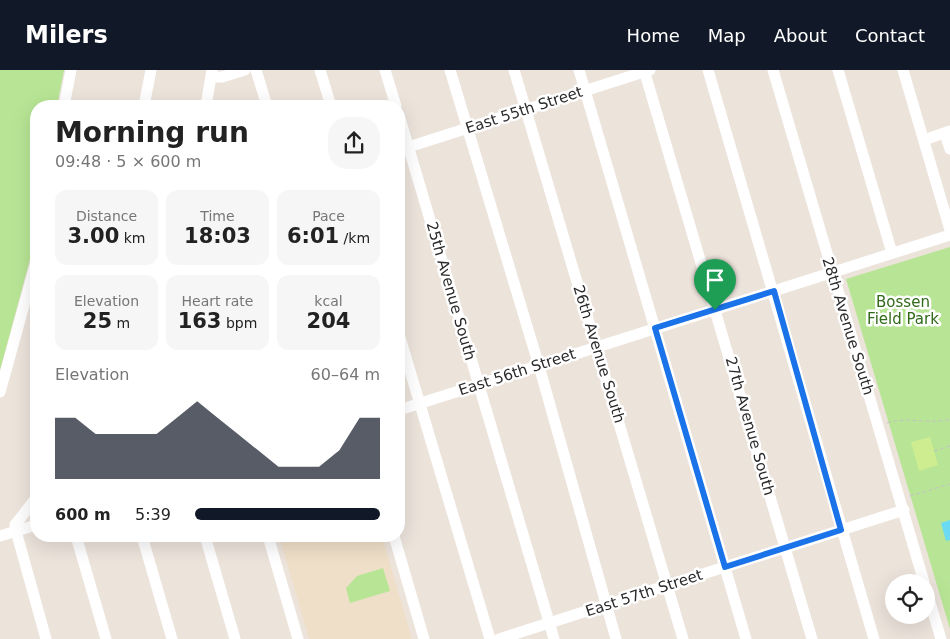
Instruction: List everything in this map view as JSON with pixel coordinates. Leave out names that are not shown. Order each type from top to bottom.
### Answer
[{"type":"street","points":[[65,100],[71,70]]},
{"type":"street","points":[[145,100],[151,70]]},
{"type":"street","points":[[207,100],[211,73],[222,77],[244,70]]},
{"type":"street","points":[[256,70],[265,100]]},
{"type":"street","points":[[320,70],[329,100]]},
{"type":"street","points":[[385,70],[394,100]]},
{"type":"street","points":[[450,70],[538,366],[616,639]]},
{"type":"street","name":"26th Avenue South","points":[[514,70],[683,639]]},
{"type":"street","points":[[579,70],[746,639]]},
{"type":"street","points":[[708,70],[874,639]]},
{"type":"street","name":"28th Avenue South","points":[[773,70],[922,574]]},
{"type":"street","points":[[838,70],[892,253]]},
{"type":"street","points":[[903,70],[950,230]]},
{"type":"street","name":"East 55th Street","points":[[405,148],[646,71]]},
{"type":"street","name":"27th Avenue South","points":[[646,71],[812,639]]},
{"type":"street","points":[[924,140],[950,131]]},
{"type":"street","points":[[950,139],[947,140],[950,149]]},
{"type":"street","name":"25th Avenue South","points":[[405,151],[479,384],[554,639]]},
{"type":"street","points":[[938,190],[950,186]]},
{"type":"street","name":"East 56th Street","points":[[405,408],[950,234]]},
{"type":"street","points":[[0,392],[30,284]]},
{"type":"street","points":[[405,355],[490,639]]},
{"type":"street","points":[[30,506],[15,525],[46,639]]},
{"type":"street","name":"East 57th Street","points":[[499,639],[904,510]]},
{"type":"street","points":[[0,536],[30,527]]},
{"type":"street","points":[[78,542],[106,639]]},
{"type":"street","points":[[144,542],[172,639]]},
{"type":"street","points":[[207,542],[235,639]]},
{"type":"street","points":[[270,542],[298,639]]},
{"type":"street","points":[[396,542],[424,639]]},
{"type":"street","points":[[935,619],[941,639]]},
{"type":"path","points":[[886,423],[909,420],[938,423],[950,419]]},
{"type":"path","points":[[934,451],[950,446]]},
{"type":"path","points":[[910,496],[950,484]]},
{"type":"shaded area","points":[[281,542],[384,542],[412,639],[309,639]]},
{"type":"green space","points":[[0,70],[64,70],[58,100],[30,100],[30,259],[0,370]]},
{"type":"green space","name":"Bossen Field Park","points":[[950,247],[950,629],[935,574],[846,279]]},
{"type":"green space","points":[[930,437],[938,465],[919,471],[911,442]]},
{"type":"green space","points":[[383,568],[390,591],[350,603],[346,588],[357,576]]},
{"type":"water","points":[[950,520],[950,540],[946,541],[941,523]]},
{"type":"route","points":[[774,291],[841,530],[725,567],[655,328],[715,310],[774,291]]}]
